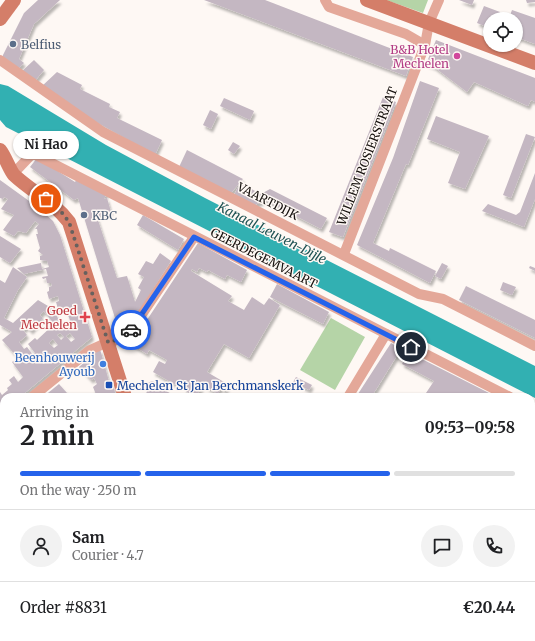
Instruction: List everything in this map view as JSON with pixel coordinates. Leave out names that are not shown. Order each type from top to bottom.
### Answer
[{"type":"street","points":[[0,19],[14,0]]},
{"type":"street","points":[[325,0],[329,7],[406,34],[425,45]]},
{"type":"street","points":[[367,0],[535,63]]},
{"type":"street","name":"WILLEM ROSIERSTRAAT","points":[[344,254],[425,45],[430,23],[439,0]]},
{"type":"street","name":"VAARTDIJK","points":[[0,60],[103,132],[420,294],[443,299],[535,346]]},
{"type":"street","name":"GEERDEGEMVAART","points":[[5,162],[32,154],[38,156],[386,334],[495,393]]},
{"type":"street","points":[[5,162],[59,209],[69,222],[124,393]]},
{"type":"street","points":[[37,393],[90,350],[108,342],[126,338],[194,237]]},
{"type":"street","points":[[350,393],[386,334]]},
{"type":"green space","points":[[386,0],[428,0],[423,13]]},
{"type":"green space","points":[[331,318],[365,337],[335,390],[300,370]]},
{"type":"water","name":"Kanaal Leuven-Dijle","points":[[0,84],[8,86],[106,145],[205,198],[535,366],[535,393],[525,393],[6,127],[0,120]]},
{"type":"building","points":[[38,0],[60,0],[34,24],[19,59],[24,63],[17,70],[2,59],[3,55],[24,13]]},
{"type":"building","points":[[204,0],[265,0],[413,57],[406,76]]},
{"type":"building","points":[[459,0],[474,0],[472,5]]},
{"type":"building","points":[[526,0],[535,0],[535,2],[527,3]]},
{"type":"building","points":[[484,6],[500,12],[483,12],[483,25],[477,23]]},
{"type":"building","points":[[523,14],[535,18],[535,44],[523,40]]},
{"type":"building","points":[[436,40],[535,78],[535,102],[531,100],[528,106],[474,82],[467,92],[434,67],[426,64]]},
{"type":"building","points":[[34,60],[44,70],[34,82],[21,72]]},
{"type":"building","points":[[57,72],[82,85],[80,89],[110,104],[109,107],[120,112],[117,118],[162,140],[155,155],[98,123],[41,87]]},
{"type":"building","points":[[420,81],[439,88],[408,165],[406,164],[373,243],[389,251],[390,248],[436,271],[430,283],[357,245],[393,158]]},
{"type":"building","points":[[383,97],[396,102],[343,237],[329,232]]},
{"type":"building","points":[[224,98],[254,111],[250,120],[220,106]]},
{"type":"building","points":[[210,110],[218,114],[211,129],[203,125]]},
{"type":"building","points":[[436,116],[489,136],[465,189],[448,183],[460,152],[427,139]]},
{"type":"building","points":[[526,134],[535,137],[511,198],[503,195]]},
{"type":"building","points":[[233,142],[240,146],[234,154],[228,150]]},
{"type":"building","points":[[187,150],[243,179],[231,193],[179,167]]},
{"type":"building","points":[[37,158],[75,182],[78,177],[107,193],[104,199],[107,198],[111,212],[97,217],[117,278],[127,276],[135,302],[141,290],[138,288],[144,277],[138,274],[146,261],[153,264],[160,253],[171,261],[128,328],[119,331],[78,198],[74,200],[30,167]]},
{"type":"building","points":[[535,173],[535,199],[524,227],[482,211],[488,204],[516,215],[520,212]]},
{"type":"building","points":[[0,180],[36,206],[53,221],[60,235],[92,337],[25,393],[4,393],[8,390],[7,388],[12,384],[9,380],[14,376],[18,382],[23,377],[12,362],[18,358],[2,340],[12,332],[0,325],[0,280],[5,283],[13,267],[27,277],[18,290],[4,318],[13,323],[38,300],[53,309],[64,330],[71,323],[65,307],[58,309],[56,302],[59,301],[58,296],[49,299],[47,292],[49,291],[49,287],[52,286],[51,283],[47,283],[46,278],[43,279],[42,277],[48,276],[46,269],[24,274],[17,268],[41,263],[42,269],[49,267],[47,261],[40,260],[40,256],[43,255],[38,251],[40,248],[36,234],[38,234],[37,229],[35,229],[39,224],[35,221],[26,233],[18,231],[14,236],[3,230],[14,215],[1,209],[8,199],[4,197],[3,199],[0,198]],"holes":[[[44,311],[54,324],[37,340],[35,338],[28,344],[35,353],[33,355],[27,347],[24,349],[19,342],[27,335],[23,330],[27,327],[31,331],[43,318],[40,315]],[[60,333],[64,337],[61,340],[57,335]],[[70,333],[75,339],[71,342],[66,336]],[[53,339],[58,345],[54,348],[49,343]]]},
{"type":"building","points":[[240,183],[261,194],[270,189],[327,218],[321,229],[265,200],[255,205],[234,195]]},
{"type":"building","points":[[143,215],[184,239],[178,250],[137,225]]},
{"type":"building","points":[[0,236],[21,249],[10,263],[0,257]]},
{"type":"building","points":[[198,243],[247,270],[241,282],[227,275],[225,279],[208,270],[207,272],[199,268],[197,272],[192,269],[191,271],[232,296],[228,301],[244,310],[252,297],[264,305],[269,298],[280,305],[249,358],[224,344],[207,372],[229,385],[225,391],[221,388],[218,393],[203,385],[198,393],[189,393],[184,390],[186,387],[178,382],[176,385],[153,372],[159,361],[165,364],[167,360],[149,350],[147,354],[131,344]]},
{"type":"building","points":[[442,263],[448,266],[441,279],[435,276]]},
{"type":"building","points":[[530,266],[535,268],[535,271],[529,268]]},
{"type":"building","points":[[503,282],[516,287],[512,295],[500,290]]},
{"type":"building","points":[[277,284],[329,312],[323,324],[270,297]]},
{"type":"building","points":[[466,286],[535,320],[535,338],[459,300]]},
{"type":"building","points":[[391,343],[401,349],[374,393],[359,393]]},
{"type":"building","points":[[100,349],[110,385],[113,384],[115,393],[95,393],[93,387],[97,384],[94,378],[91,380],[79,367]]},
{"type":"building","points":[[408,352],[489,393],[426,393],[434,381],[402,364]]},
{"type":"building","points":[[296,377],[312,385],[309,390],[293,382]]},
{"type":"building","points":[[152,381],[157,383],[160,385],[159,387],[170,393],[146,393],[147,391],[145,390],[148,389],[150,384],[148,383]]},
{"type":"building","points":[[59,384],[67,393],[48,393]]},
{"type":"way so far","points":[[46,199],[59,209],[69,222],[108,342],[126,338],[131,330]]},
{"type":"place","name":"Belfius","points":[[13,44]]},
{"type":"place","name":"B&B Hotel Mechelen","points":[[457,56]]},
{"type":"place","name":"Ni Hao","points":[[46,199]]},
{"type":"place","name":"KBC","points":[[84,215]]},
{"type":"place","name":"Goed Mechelen","points":[[85,317]]},
{"type":"place","name":"Beenhouwerij Ayoub","points":[[103,364]]},
{"type":"place","name":"Mechelen St Jan Berchmanskerk","points":[[109,385]]},
{"type":"route","points":[[131,330],[194,237],[411,347]]}]
